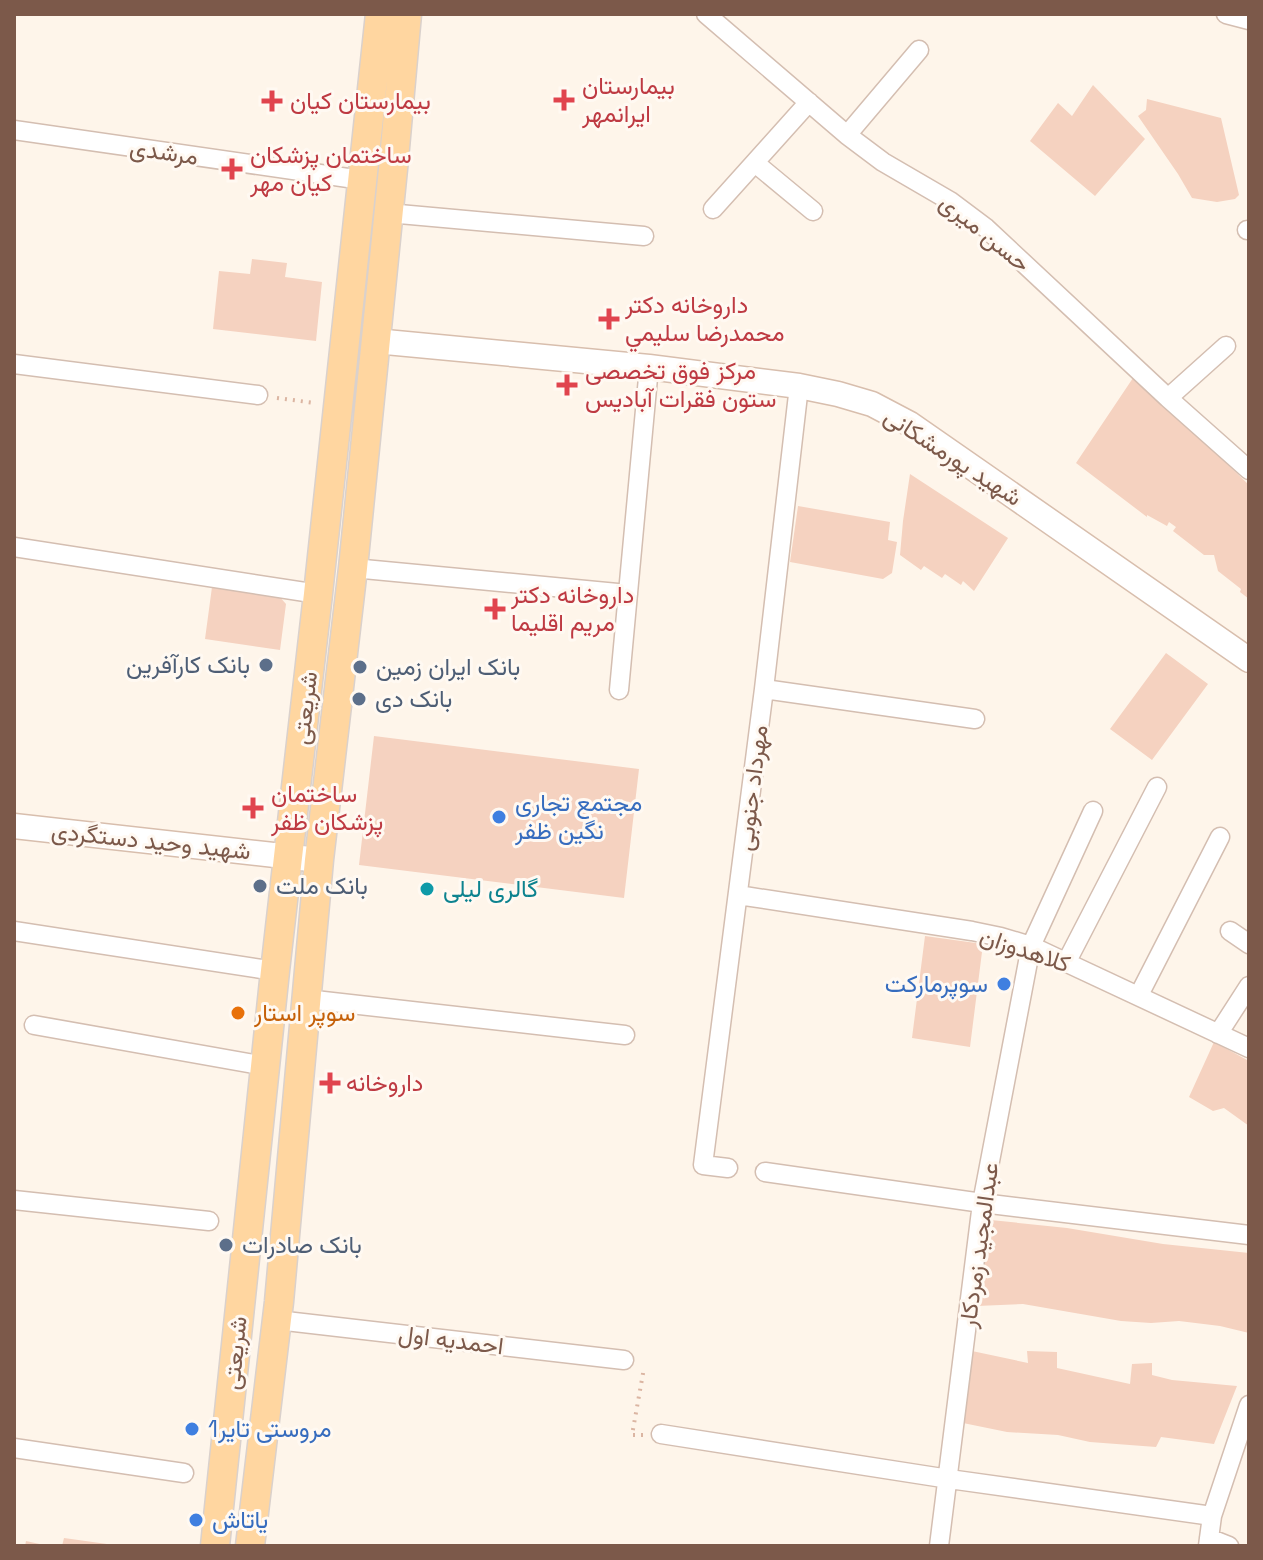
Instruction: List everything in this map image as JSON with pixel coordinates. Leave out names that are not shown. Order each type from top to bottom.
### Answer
[{"type":"main road","name":"شریعتی","points":[[215,1546],[380,14]]},
{"type":"main road","name":"شریعتی","points":[[250,1546],[277,1320],[319,860],[353,568],[407,14]]},
{"type":"main road","points":[[253,1179],[290,1185]]},
{"type":"street","name":"حسن میری","points":[[706,14],[847,135],[883,162],[950,201],[986,228],[1249,470]]},
{"type":"street","points":[[1226,14],[1249,20]]},
{"type":"street","points":[[847,135],[919,50]]},
{"type":"street","points":[[713,209],[809,102]]},
{"type":"street","name":"مرشدی","points":[[14,130],[362,180]]},
{"type":"street","points":[[755,163],[813,211]]},
{"type":"street","points":[[388,213],[644,236]]},
{"type":"street","name":"شهید پورمشکانی","points":[[375,341],[649,367],[799,386],[872,404],[910,424],[1249,660]]},
{"type":"street","points":[[1168,398],[1226,346]]},
{"type":"street","points":[[14,364],[258,395]]},
{"type":"street","points":[[619,690],[649,367]]},
{"type":"street","name":"مهرداد جنوبی","points":[[728,1168],[703,1165],[799,386]]},
{"type":"street","points":[[14,547],[318,594]]},
{"type":"street","points":[[353,568],[628,594]]},
{"type":"street","points":[[764,689],[975,719]]},
{"type":"street","points":[[1066,963],[1157,787]]},
{"type":"street","name":"عبدالمجید زمردکار","points":[[939,1546],[982,1203],[1031,946],[1093,811]]},
{"type":"street","name":"شهید وحید دستگردی","points":[[14,826],[319,860]]},
{"type":"street","points":[[1139,995],[1220,837]]},
{"type":"street","points":[[232,850],[268,868],[285,887]]},
{"type":"street","name":"کلاهدوزان","points":[[738,895],[1001,937],[1031,946],[1249,1048]]},
{"type":"street","points":[[14,931],[275,971]]},
{"type":"street","points":[[1230,931],[1249,944]]},
{"type":"street","points":[[1218,1034],[1249,986]]},
{"type":"street","points":[[306,999],[625,1035]]},
{"type":"street","points":[[34,1025],[265,1066]]},
{"type":"street","points":[[765,1172],[982,1203],[1249,1235]]},
{"type":"street","points":[[14,1200],[209,1221]]},
{"type":"street","name":"احمدیه اول","points":[[277,1320],[624,1360]]},
{"type":"street","points":[[1229,1546],[1209,1542],[1212,1516],[1248,1410]]},
{"type":"street","points":[[661,1434],[1212,1516]]},
{"type":"street","points":[[14,1448],[184,1473]]},
{"type":"path","points":[[258,395],[337,406]]},
{"type":"path","points":[[624,1360],[645,1362],[632,1435],[661,1434]]},
{"type":"building","points":[[1093,85],[1145,139],[1095,196],[1030,141],[1058,103],[1072,116]]},
{"type":"building","points":[[1147,99],[1221,118],[1239,195],[1235,199],[1217,202],[1192,198],[1138,116],[1146,110]]},
{"type":"building","points":[[252,259],[287,263],[285,277],[322,282],[316,341],[213,329],[219,271],[250,274]]},
{"type":"building","points":[[1135,375],[1249,485],[1249,599],[1218,571],[1214,555],[1204,555],[1173,531],[1176,527],[1169,522],[1167,526],[1147,517],[1076,463]]},
{"type":"building","points":[[910,474],[1008,538],[974,591],[963,581],[961,585],[945,574],[942,578],[924,566],[921,570],[900,555]]},
{"type":"building","points":[[798,506],[890,522],[888,540],[897,542],[892,573],[883,579],[790,562]]},
{"type":"building","points":[[212,587],[279,596],[286,604],[280,650],[205,639]]},
{"type":"building","points":[[1166,653],[1208,684],[1152,760],[1110,729]]},
{"type":"building","name":"مجتمع تجاری نگین ظفر","points":[[374,736],[639,769],[624,898],[359,865]]},
{"type":"building","points":[[925,936],[983,944],[970,1047],[912,1038]]},
{"type":"building","points":[[1214,1042],[1249,1061],[1249,1126],[1224,1108],[1213,1111],[1189,1097]]},
{"type":"building","points":[[991,1220],[1249,1253],[1249,1333],[1179,1321],[1121,1321],[1023,1304],[977,1306]]},
{"type":"building","points":[[972,1351],[1028,1363],[1027,1351],[1057,1352],[1057,1368],[1130,1384],[1132,1364],[1152,1363],[1152,1375],[1237,1386],[1214,1444],[1161,1437],[1156,1447],[1007,1432],[963,1423]]},
{"type":"building","points":[[64,1538],[107,1544],[107,1546],[62,1546]]},
{"type":"building","points":[[26,1541],[44,1545],[44,1546],[25,1546]]},
{"type":"place","name":"بیمارستان ایرانمهر","points":[[564,100]]},
{"type":"place","name":"بیمارستان کیان","points":[[272,101]]},
{"type":"place","name":"ساختمان پزشکان کیان مهر","points":[[232,169]]},
{"type":"place","name":"داروخانه دكتر محمدرضا سليمي","points":[[609,319]]},
{"type":"place","name":"مرکز فوق تخصصی ستون فقرات آبادیس","points":[[567,385]]},
{"type":"place","name":"داروخانه دکتر مریم اقلیما","points":[[495,609]]},
{"type":"place","name":"بانک کارآفرین","points":[[266,665]]},
{"type":"place","name":"بانک ایران زمین","points":[[360,667]]},
{"type":"place","name":"بانک دی","points":[[359,699]]},
{"type":"place","name":"ساختمان پزشکان ظفر","points":[[253,808]]},
{"type":"place","name":"مجتمع تجاری نگین ظفر","points":[[499,817]]},
{"type":"place","name":"بانک ملت","points":[[260,886]]},
{"type":"place","name":"گالری لیلی","points":[[427,889]]},
{"type":"place","name":"سوپرمارکت","points":[[1004,984]]},
{"type":"place","name":"سوپر استار","points":[[238,1013]]},
{"type":"place","name":"داروخانه","points":[[330,1083]]},
{"type":"place","name":"بانک صادرات","points":[[226,1245]]},
{"type":"place","name":"مروستی تایر1","points":[[192,1429]]},
{"type":"place","name":"یاتاش","points":[[196,1520]]}]
